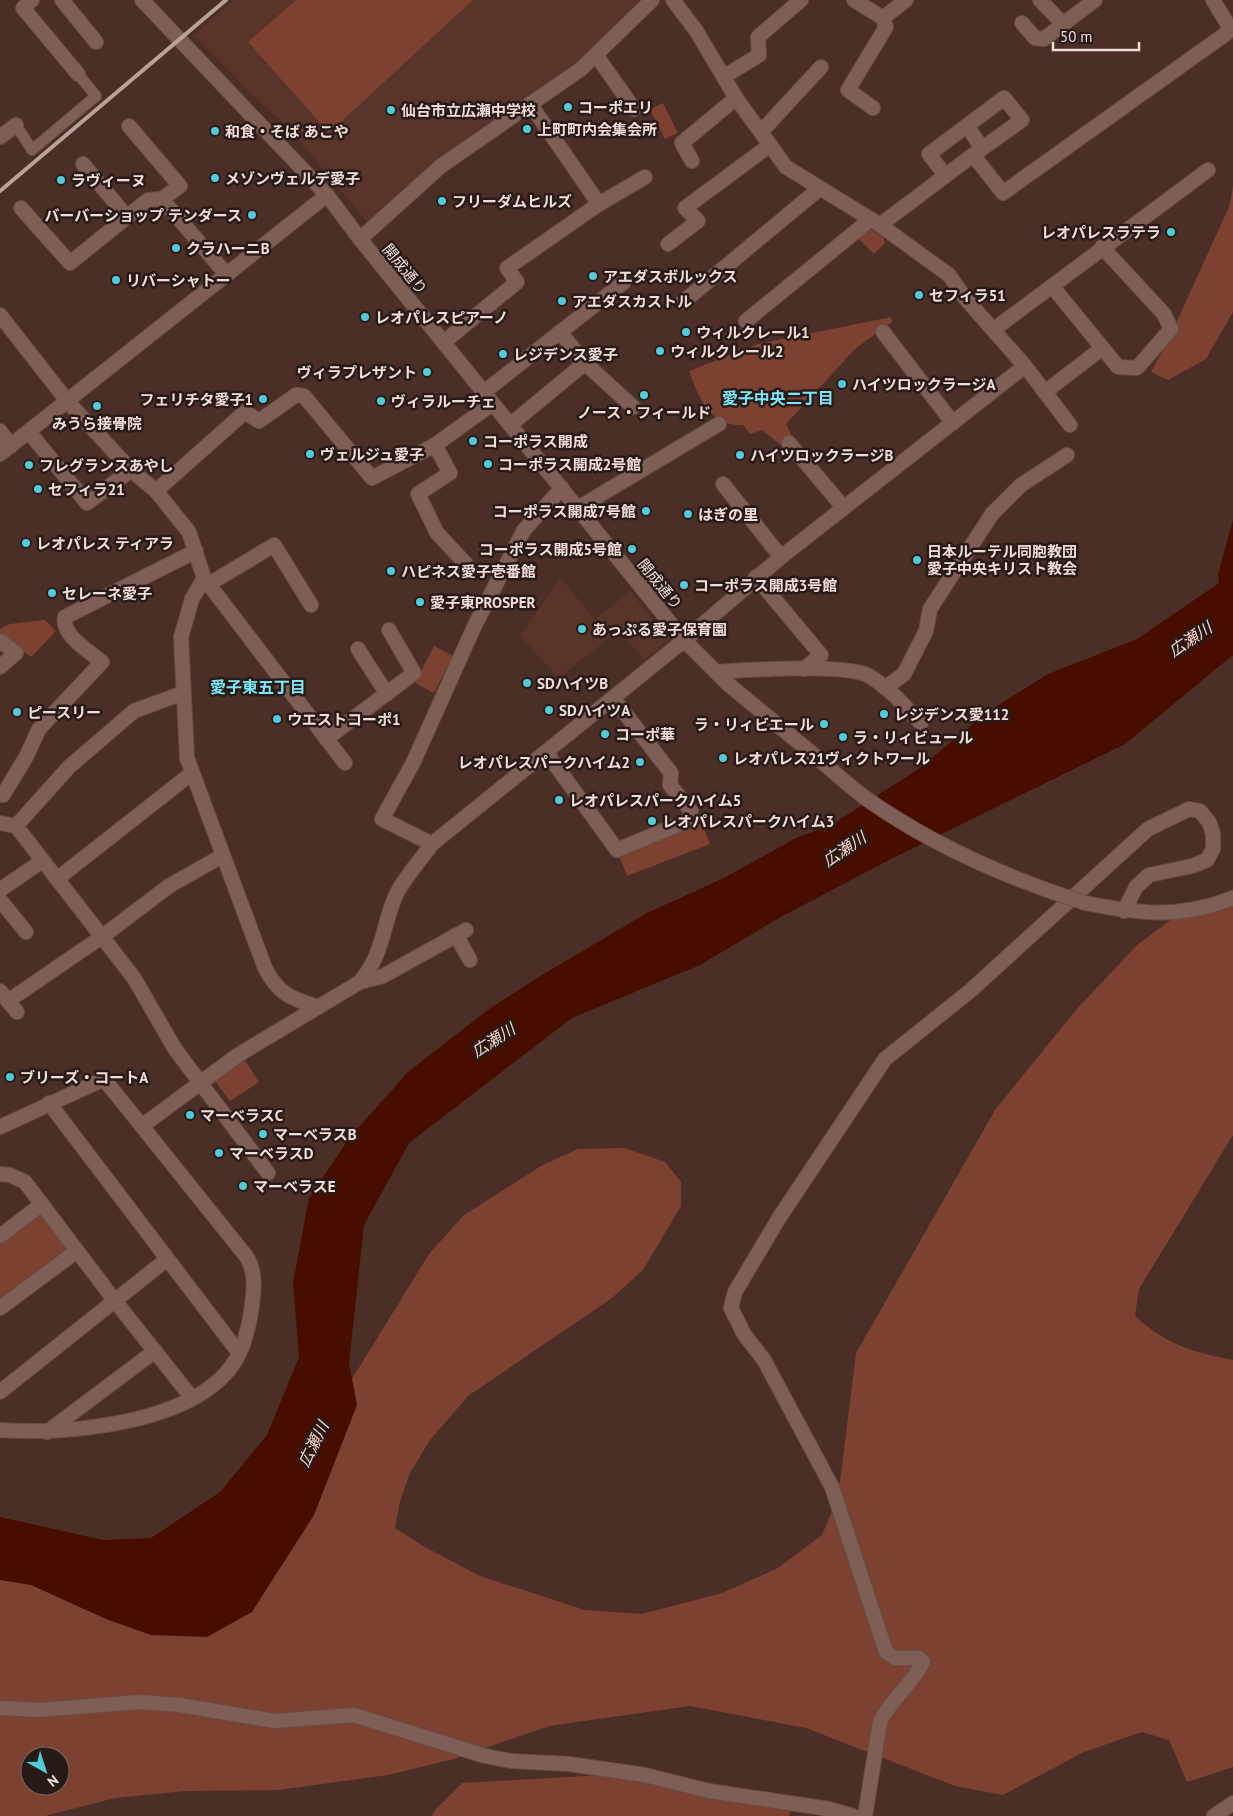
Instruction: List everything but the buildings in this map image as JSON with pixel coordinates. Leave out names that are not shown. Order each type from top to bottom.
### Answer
[{"type":"street","points":[[0,137],[16,125],[32,150],[96,96],[23,8],[32,0]]},
{"type":"street","points":[[62,0],[96,42]]},
{"type":"street","name":"開成通り","points":[[142,0],[327,195],[360,240],[684,640],[716,672],[864,797],[933,840],[1000,873],[1085,903],[1124,911],[1165,914],[1196,910],[1233,898]]},
{"type":"street","points":[[360,240],[440,166],[564,82],[596,55],[652,0]]},
{"type":"street","points":[[673,0],[697,32],[725,76],[736,98],[786,167],[875,222],[949,275],[964,298],[1025,366],[1070,424]]},
{"type":"street","points":[[725,76],[759,55],[758,37],[801,0]]},
{"type":"street","points":[[854,0],[883,18],[886,28],[848,90],[873,108]]},
{"type":"street","points":[[883,18],[906,0]]},
{"type":"street","points":[[1040,0],[1063,24]]},
{"type":"street","points":[[1022,23],[1036,38],[1044,39],[1095,0]]},
{"type":"street","points":[[967,126],[978,152],[1002,193],[1232,31],[1213,0]]},
{"type":"street","points":[[596,55],[634,108]]},
{"type":"street","points":[[760,132],[821,67]]},
{"type":"street","points":[[692,161],[677,142],[736,98]]},
{"type":"street","points":[[746,321],[875,222],[945,175],[1022,120],[1004,98],[929,154],[945,175]]},
{"type":"street","points":[[530,104],[598,204]]},
{"type":"street","points":[[21,208],[70,262],[148,200],[162,199],[180,186],[130,126]]},
{"type":"street","points":[[668,244],[698,220],[686,208],[770,145]]},
{"type":"street","points":[[83,164],[127,217]]},
{"type":"street","points":[[993,330],[1102,247],[1208,170]]},
{"type":"street","points":[[444,342],[517,282],[507,268],[598,204],[645,177]]},
{"type":"street","points":[[684,302],[819,189]]},
{"type":"street","points":[[0,454],[327,195]]},
{"type":"street","points":[[162,199],[227,276]]},
{"type":"street","points":[[1052,286],[1101,349],[1118,367],[1137,368],[1171,329],[1164,314],[1102,247]]},
{"type":"street","points":[[484,392],[624,282]]},
{"type":"street","points":[[3,325],[68,402],[131,470],[156,491],[189,532],[207,581],[345,763]]},
{"type":"street","points":[[560,332],[585,363],[633,407]]},
{"type":"street","points":[[883,332],[953,423]]},
{"type":"street","points":[[1045,392],[1101,349]]},
{"type":"street","points":[[510,425],[585,363]]},
{"type":"street","points":[[360,982],[371,968],[380,950],[385,922],[396,894],[432,844],[684,640],[756,577],[1025,366]]},
{"type":"street","points":[[156,491],[245,412],[259,421],[296,395],[304,396],[372,478],[435,445],[492,404]]},
{"type":"street","points":[[578,508],[719,424]]},
{"type":"street","points":[[0,431],[12,446]]},
{"type":"street","points":[[29,432],[87,503],[131,470]]},
{"type":"street","points":[[789,443],[844,508]]},
{"type":"street","points":[[435,445],[450,473],[418,494],[437,533],[466,564]]},
{"type":"street","points":[[885,688],[904,674],[926,630],[930,609],[992,514],[1022,484],[1067,455]]},
{"type":"street","points":[[723,484],[781,557]]},
{"type":"street","points":[[432,844],[382,819],[413,763],[474,627],[524,530],[562,488]]},
{"type":"street","points":[[311,605],[274,545],[207,581],[192,598],[181,637],[187,758],[222,856],[273,984],[285,994],[318,1008]]},
{"type":"street","points":[[1,795],[26,757],[39,729],[102,662],[67,631],[63,624],[65,617],[196,551]]},
{"type":"street","points":[[756,577],[821,654],[804,669]]},
{"type":"street","points":[[326,739],[414,673],[389,630]]},
{"type":"street","points":[[0,641],[16,653],[0,667]]},
{"type":"street","points":[[358,649],[387,694]]},
{"type":"street","points":[[716,672],[804,669],[850,671],[869,675],[921,723]]},
{"type":"street","points":[[16,826],[69,767],[134,711],[183,693]]},
{"type":"street","points":[[546,752],[617,850],[688,821],[690,812],[670,785],[671,773],[613,698]]},
{"type":"street","points":[[56,879],[192,773]]},
{"type":"street","points":[[865,1816],[880,1722],[885,1712],[914,1677],[923,1662],[919,1658],[895,1658],[886,1652],[832,1487],[764,1360],[744,1334],[731,1308],[735,1292],[779,1218],[886,1059],[970,991],[1148,829],[1189,809],[1200,811],[1209,822],[1214,834],[1213,849],[1207,860],[1192,866],[1149,875],[1136,887],[1124,911]]},
{"type":"street","points":[[0,823],[16,826],[56,879],[104,936],[134,978],[175,1049],[268,1172]]},
{"type":"street","points":[[17,1012],[4,996],[104,936],[169,886],[222,856]]},
{"type":"street","points":[[0,890],[42,860]]},
{"type":"street","points":[[0,900],[26,932]]},
{"type":"street","points":[[142,1126],[200,1081],[238,1055],[360,982],[383,976],[461,933],[470,960]]},
{"type":"street","points":[[0,1127],[104,1079],[250,1262],[253,1282],[252,1304],[244,1340],[235,1362],[219,1380],[192,1398],[159,1412],[106,1426],[47,1432],[0,1430]]},
{"type":"street","points":[[49,1103],[166,1260],[239,1353]]},
{"type":"street","points":[[0,1174],[10,1175],[25,1182],[115,1301],[192,1398]]},
{"type":"street","points":[[0,1236],[42,1204]]},
{"type":"street","points":[[0,1308],[77,1251]]},
{"type":"street","points":[[0,1392],[166,1260]]},
{"type":"street","points":[[47,1432],[155,1351]]},
{"type":"street","points":[[0,1708],[39,1710],[140,1702],[180,1704],[275,1721],[354,1715],[485,1756],[511,1761],[569,1764],[645,1775],[709,1791],[828,1809],[853,1816]]},
{"type":"street","points":[[1214,1816],[1233,1803]]},
{"type":"shaded area","name":"仙台市立広瀬中学校","points":[[233,0],[646,0],[575,69],[369,224],[288,127],[250,92],[194,35]]},
{"type":"shaded area","points":[[296,0],[473,0],[329,133],[248,42]]},
{"type":"shaded area","points":[[663,103],[678,133],[665,139],[650,109]]},
{"type":"shaded area","points":[[1233,187],[1233,312],[1206,359],[1168,380],[1151,372],[1167,343],[1229,207]]},
{"type":"shaded area","points":[[865,230],[872,230],[883,237],[885,243],[874,254],[857,237]]},
{"type":"shaded area","points":[[891,317],[892,322],[856,348],[786,424],[792,436],[781,445],[762,430],[750,434],[743,425],[722,421],[714,416],[707,409],[697,391],[689,371],[758,344]]},
{"type":"shaded area","points":[[561,578],[595,620],[630,591],[669,640],[644,660],[620,630],[558,678],[520,635]]},
{"type":"shaded area","points":[[45,620],[56,631],[31,657],[0,633],[0,629],[10,624]]},
{"type":"shaded area","points":[[434,646],[453,656],[434,693],[415,683]]},
{"type":"shaded area","points":[[702,823],[710,844],[627,876],[619,856]]},
{"type":"shaded area","points":[[1233,889],[1233,1135],[1139,1289],[1135,1316],[1169,1341],[1205,1354],[1233,1360],[1233,1767],[1187,1782],[1169,1740],[1142,1732],[1084,1752],[1003,1795],[955,1786],[806,1728],[690,1706],[549,1726],[454,1759],[388,1775],[278,1790],[186,1791],[115,1798],[45,1816],[0,1816],[0,1521],[136,1555],[236,1498],[347,1387],[429,1254],[464,1215],[541,1166],[578,1149],[624,1148],[665,1162],[681,1182],[681,1206],[643,1270],[612,1298],[468,1396],[430,1440],[410,1473],[400,1501],[395,1528],[423,1546],[480,1576],[585,1610],[642,1614],[722,1593],[778,1568],[822,1535],[838,1498],[856,1353],[995,1110],[1075,1011],[1136,946],[1177,915],[1196,909]]},
{"type":"shaded area","points":[[242,1056],[259,1082],[230,1101],[215,1081]]},
{"type":"shaded area","points":[[38,1210],[69,1251],[0,1303],[0,1239]]},
{"type":"shaded area","points":[[603,1775],[791,1806],[789,1816],[432,1816],[435,1810],[462,1783]]},
{"type":"water","name":"広瀬川","points":[[1233,520],[1233,655],[1125,744],[889,860],[779,918],[700,965],[572,1018],[409,1143],[364,1225],[349,1363],[357,1405],[314,1515],[252,1612],[207,1637],[151,1635],[106,1619],[31,1585],[0,1580],[0,1517],[103,1540],[151,1538],[220,1492],[267,1435],[299,1357],[293,1283],[309,1198],[350,1137],[408,1072],[489,1009],[542,975],[647,913],[724,878],[796,838],[831,825],[917,770],[989,711],[1048,674],[1137,639],[1219,583],[1218,574]]},
{"type":"railway","points":[[0,191],[226,0]]},
{"type":"place","name":"コーポエリ","points":[[568,107]]},
{"type":"place","name":"仙台市立広瀬中学校","points":[[391,110]]},
{"type":"place","name":"上町町内会集会所","points":[[527,129]]},
{"type":"place","name":"和食・そば あこや","points":[[215,131]]},
{"type":"place","name":"メゾンヴェルデ愛子","points":[[215,178]]},
{"type":"place","name":"ラヴィーヌ","points":[[61,180]]},
{"type":"place","name":"フリーダムヒルズ","points":[[442,201]]},
{"type":"place","name":"バーバーショップ テンダース","points":[[252,215]]},
{"type":"place","name":"レオパレスラテラ","points":[[1171,232]]},
{"type":"place","name":"クラハーニB","points":[[176,248]]},
{"type":"place","name":"アエダスボルックス","points":[[593,276]]},
{"type":"place","name":"リバーシャトー","points":[[116,280]]},
{"type":"place","name":"セフィラ51","points":[[919,295]]},
{"type":"place","name":"アエダスカストル","points":[[562,301]]},
{"type":"place","name":"レオパレスピアーノ","points":[[365,317]]},
{"type":"place","name":"ウィルクレール1","points":[[686,332]]},
{"type":"place","name":"ウィルクレール2","points":[[660,351]]},
{"type":"place","name":"レジデンス愛子","points":[[503,354]]},
{"type":"place","name":"ヴィラプレザント","points":[[427,372]]},
{"type":"place","name":"ハイツロックラージA","points":[[842,384]]},
{"type":"place","name":"ノース・フィールド","points":[[644,395]]},
{"type":"place","name":"フェリチタ愛子1","points":[[263,399]]},
{"type":"place","name":"ヴィラルーチェ","points":[[381,401]]},
{"type":"place","name":"みうら接骨院","points":[[97,406]]},
{"type":"place","name":"コーポラス開成","points":[[473,441]]},
{"type":"place","name":"ヴェルジュ愛子","points":[[310,454]]},
{"type":"place","name":"ハイツロックラージB","points":[[740,455]]},
{"type":"place","name":"コーポラス開成2号館","points":[[488,464]]},
{"type":"place","name":"フレグランスあやし","points":[[29,465]]},
{"type":"place","name":"セフィラ21","points":[[38,489]]},
{"type":"place","name":"コーポラス開成7号館","points":[[646,511]]},
{"type":"place","name":"はぎの里","points":[[688,514]]},
{"type":"place","name":"レオパレス ティアラ","points":[[26,543]]},
{"type":"place","name":"コーポラス開成5号館","points":[[632,549]]},
{"type":"place","name":"日本ルーテル同胞教団 愛子中央キリスト教会","points":[[917,560]]},
{"type":"place","name":"ハピネス愛子壱番館","points":[[391,571]]},
{"type":"place","name":"コーポラス開成3号館","points":[[684,585]]},
{"type":"place","name":"セレーネ愛子","points":[[52,593]]},
{"type":"place","name":"愛子東PROSPER","points":[[420,602]]},
{"type":"place","name":"あっぷる愛子保育園","points":[[582,629]]},
{"type":"place","name":"SDハイツB","points":[[527,683]]},
{"type":"place","name":"SDハイツA","points":[[549,710]]},
{"type":"place","name":"ピースリー","points":[[17,712]]},
{"type":"place","name":"レジデンス愛112","points":[[884,714]]},
{"type":"place","name":"ウエストコーポ1","points":[[277,719]]},
{"type":"place","name":"ラ・リィビエール","points":[[824,724]]},
{"type":"place","name":"コーポ華","points":[[605,734]]},
{"type":"place","name":"ラ・リィビュール","points":[[843,737]]},
{"type":"place","name":"レオパレス21ヴィクトワール","points":[[723,758]]},
{"type":"place","name":"レオパレスパークハイム2","points":[[640,762]]},
{"type":"place","name":"レオパレスパークハイム5","points":[[559,800]]},
{"type":"place","name":"レオパレスパークハイム3","points":[[652,821]]},
{"type":"place","name":"ブリーズ・コートA","points":[[10,1077]]},
{"type":"place","name":"マーベラスC","points":[[190,1115]]},
{"type":"place","name":"マーベラスB","points":[[263,1134]]},
{"type":"place","name":"マーベラスD","points":[[219,1153]]},
{"type":"place","name":"マーベラスE","points":[[243,1186]]},
{"type":"district","name":"愛子中央二丁目","points":[[778,398]]},
{"type":"district","name":"愛子東五丁目","points":[[258,687]]}]
